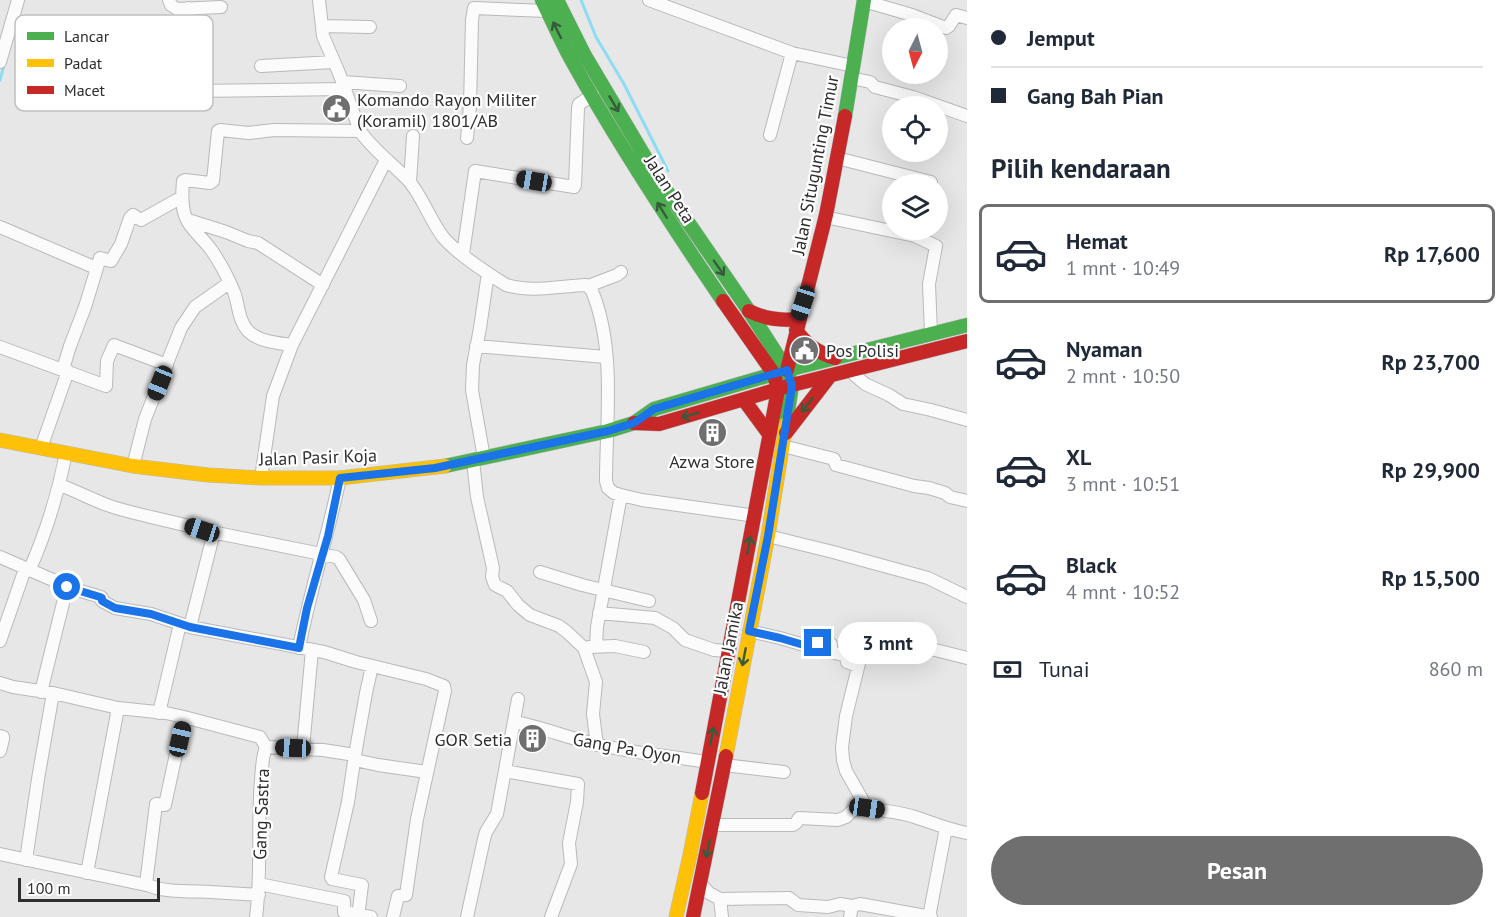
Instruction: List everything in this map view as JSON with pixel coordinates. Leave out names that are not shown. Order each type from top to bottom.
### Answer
[{"type":"main road","name":"Jalan Peta","points":[[557,0],[592,95],[631,161],[675,231],[755,345],[792,386]]},
{"type":"main road","name":"Jalan Situgunting Timur","points":[[780,372],[809,286],[825,217],[864,1]]},
{"type":"main road","name":"Jalan Peta","points":[[545,5],[657,177],[749,311],[780,372],[778,390]]},
{"type":"main road","points":[[749,311],[773,321],[797,324],[802,340],[812,349],[836,358]]},
{"type":"main road","name":"Jalan Pasir Koja","points":[[0,440],[134,466],[261,478],[340,478],[435,468],[608,431],[634,423],[654,409],[780,372],[967,325]]},
{"type":"main road","name":"Jalan Pasir Koja","points":[[634,423],[659,424],[792,386],[967,341]]},
{"type":"main road","points":[[734,387],[750,365],[755,345]]},
{"type":"main road","points":[[784,440],[830,376]]},
{"type":"main road","name":"Jalan Jamika","points":[[693,917],[713,825],[768,536],[792,386]]},
{"type":"main road","name":"Jalan Jamika","points":[[676,917],[690,855],[778,390]]},
{"type":"main road","points":[[744,400],[769,434]]},
{"type":"street","points":[[0,62],[18,0]]},
{"type":"street","points":[[169,0],[171,5],[177,9],[220,7]]},
{"type":"street","points":[[319,0],[323,36],[360,131],[410,183],[451,246],[506,285],[515,288],[588,286],[621,272]]},
{"type":"street","points":[[649,0],[792,53],[852,72],[875,87],[914,97],[967,116]]},
{"type":"street","points":[[864,1],[946,27],[950,26],[956,15],[967,18]]},
{"type":"street","points":[[467,138],[474,8],[545,5]]},
{"type":"street","points":[[188,8],[188,15]]},
{"type":"street","points":[[322,26],[370,27]]},
{"type":"street","points":[[770,135],[792,53]]},
{"type":"street","points":[[261,66],[334,62]]},
{"type":"street","points":[[213,90],[400,86]]},
{"type":"street","points":[[463,254],[475,170],[574,188],[578,108],[579,104],[592,95]]},
{"type":"street","points":[[292,345],[269,341],[253,335],[242,321],[234,292],[213,251],[186,220],[182,197],[183,181],[210,183],[213,181],[218,131],[220,130],[249,133],[274,130],[360,131]]},
{"type":"street","points":[[410,183],[413,136]]},
{"type":"street","points":[[837,158],[900,174]]},
{"type":"street","points":[[261,478],[273,396],[292,345],[386,160]]},
{"type":"street","points":[[41,448],[70,346],[100,258],[111,261],[121,244],[130,218],[135,215],[138,220],[141,220],[182,197]]},
{"type":"street","points":[[825,217],[915,236],[936,246],[929,284],[931,333]]},
{"type":"street","points":[[186,220],[258,243],[323,285]]},
{"type":"street","points":[[0,227],[96,268]]},
{"type":"street","points":[[488,273],[473,365],[472,390],[478,459],[477,497],[493,567],[492,578],[495,585],[507,591],[530,615],[559,626],[590,647],[621,646],[644,652]]},
{"type":"street","points":[[134,466],[146,418],[181,328],[195,307],[229,283]]},
{"type":"street","points":[[588,286],[594,295],[604,335],[608,431],[606,481],[608,488],[614,493],[642,500],[755,515]]},
{"type":"street","points":[[0,347],[107,386],[107,361],[114,345],[167,365]]},
{"type":"street","points":[[477,346],[606,357]]},
{"type":"street","points":[[850,371],[865,384],[889,395],[903,405],[967,420]]},
{"type":"street","points":[[784,440],[834,459],[836,465],[945,493],[950,497],[967,501]]},
{"type":"street","points":[[0,641],[27,570],[42,540],[60,485],[66,453]]},
{"type":"street","points":[[299,648],[340,478]]},
{"type":"street","points":[[60,485],[107,505],[140,514],[336,557],[364,600],[371,621]]},
{"type":"street","points":[[597,745],[593,714],[596,682],[590,647],[599,613],[621,495]]},
{"type":"street","points":[[159,713],[214,532]]},
{"type":"street","points":[[768,536],[928,578],[967,597]]},
{"type":"street","points":[[0,558],[67,587],[100,597],[102,601],[115,608],[151,614],[185,625],[324,652],[426,679],[444,686],[445,691],[412,849],[406,895],[398,896],[393,917]]},
{"type":"street","points":[[540,572],[566,581],[649,601]]},
{"type":"street","points":[[26,860],[38,779],[47,692],[67,587]]},
{"type":"street","points":[[599,613],[655,618],[673,628],[685,640],[714,650],[728,651]]},
{"type":"street","points":[[749,631],[814,648],[818,643],[831,645],[831,652],[847,656],[847,662],[858,666]]},
{"type":"street","points":[[867,808],[846,771],[842,747],[846,716],[864,640],[908,643],[967,658]]},
{"type":"street","points":[[303,748],[312,650]]},
{"type":"street","points":[[0,854],[157,888],[259,890],[344,901],[344,912],[362,916],[362,885],[331,877],[348,802],[372,666]]},
{"type":"street","points":[[0,683],[118,708],[184,717],[260,737],[266,747]]},
{"type":"street","points":[[468,917],[484,838],[497,814],[518,699]]},
{"type":"street","points":[[87,873],[118,708]]},
{"type":"street","points":[[146,885],[156,804],[165,805],[184,717]]},
{"type":"street","name":"Gang Pa. Oyon","points":[[514,722],[597,745],[707,762]]},
{"type":"street","points":[[0,736],[3,737],[0,751]]},
{"type":"street","name":"Gang Sastra","points":[[256,917],[259,890],[259,798],[266,747],[303,748],[378,765],[427,772]]},
{"type":"street","points":[[724,765],[784,772]]},
{"type":"street","points":[[505,771],[578,784],[569,843],[571,864],[551,917]]},
{"type":"street","points":[[713,825],[793,825],[799,818],[838,820],[846,817],[852,811],[867,808],[914,817],[967,833]]},
{"type":"street","points":[[701,884],[720,899],[789,898],[798,905],[828,907],[840,904],[851,912],[854,904],[860,904],[930,917],[946,828]]},
{"type":"street","points":[[720,899],[722,917]]},
{"type":"waterway","points":[[581,0],[596,37],[624,84],[668,171]]},
{"type":"waterway","points":[[0,80],[4,65]]},
{"type":"traffic: fast","points":[[542,0],[568,53],[608,123],[664,213],[723,301]]},
{"type":"traffic: fast","points":[[557,0],[584,54],[657,177],[787,370],[792,385],[786,424]]},
{"type":"traffic: fast","points":[[845,116],[864,0]]},
{"type":"traffic: fast","points":[[445,466],[608,431],[634,423],[654,409],[787,370],[967,325]]},
{"type":"traffic: slow","points":[[726,756],[768,536],[786,424]]},
{"type":"traffic: slow","points":[[0,440],[133,466],[208,475],[340,478],[445,466]]},
{"type":"traffic: slow","points":[[676,917],[702,793]]},
{"type":"traffic: jam","points":[[787,370],[826,215],[845,116]]},
{"type":"traffic: jam","points":[[702,793],[778,390],[774,374],[723,301]]},
{"type":"traffic: jam","points":[[749,311],[773,319],[798,319]]},
{"type":"traffic: jam","points":[[796,330],[813,348],[835,358]]},
{"type":"traffic: jam","points":[[634,423],[659,424],[792,385],[967,341]]},
{"type":"traffic: jam","points":[[786,433],[830,376]]},
{"type":"traffic: jam","points":[[744,400],[769,434]]},
{"type":"traffic: jam","points":[[693,917],[726,756]]},
{"type":"place","name":"Komando Rayon Militer (Koramil) 1801/AB","points":[[336,109]]},
{"type":"place","name":"Pos Polisi","points":[[805,350]]},
{"type":"place","name":"Azwa Store","points":[[712,432]]},
{"type":"place","name":"GOR Setia","points":[[533,739]]},
{"type":"route","points":[[67,587],[100,597],[107,605],[115,608],[151,614],[203,630],[299,648],[307,608],[328,536],[340,478],[435,468],[608,431],[634,423],[654,409],[787,370],[792,386],[768,536],[749,631],[814,648],[818,643]]}]
